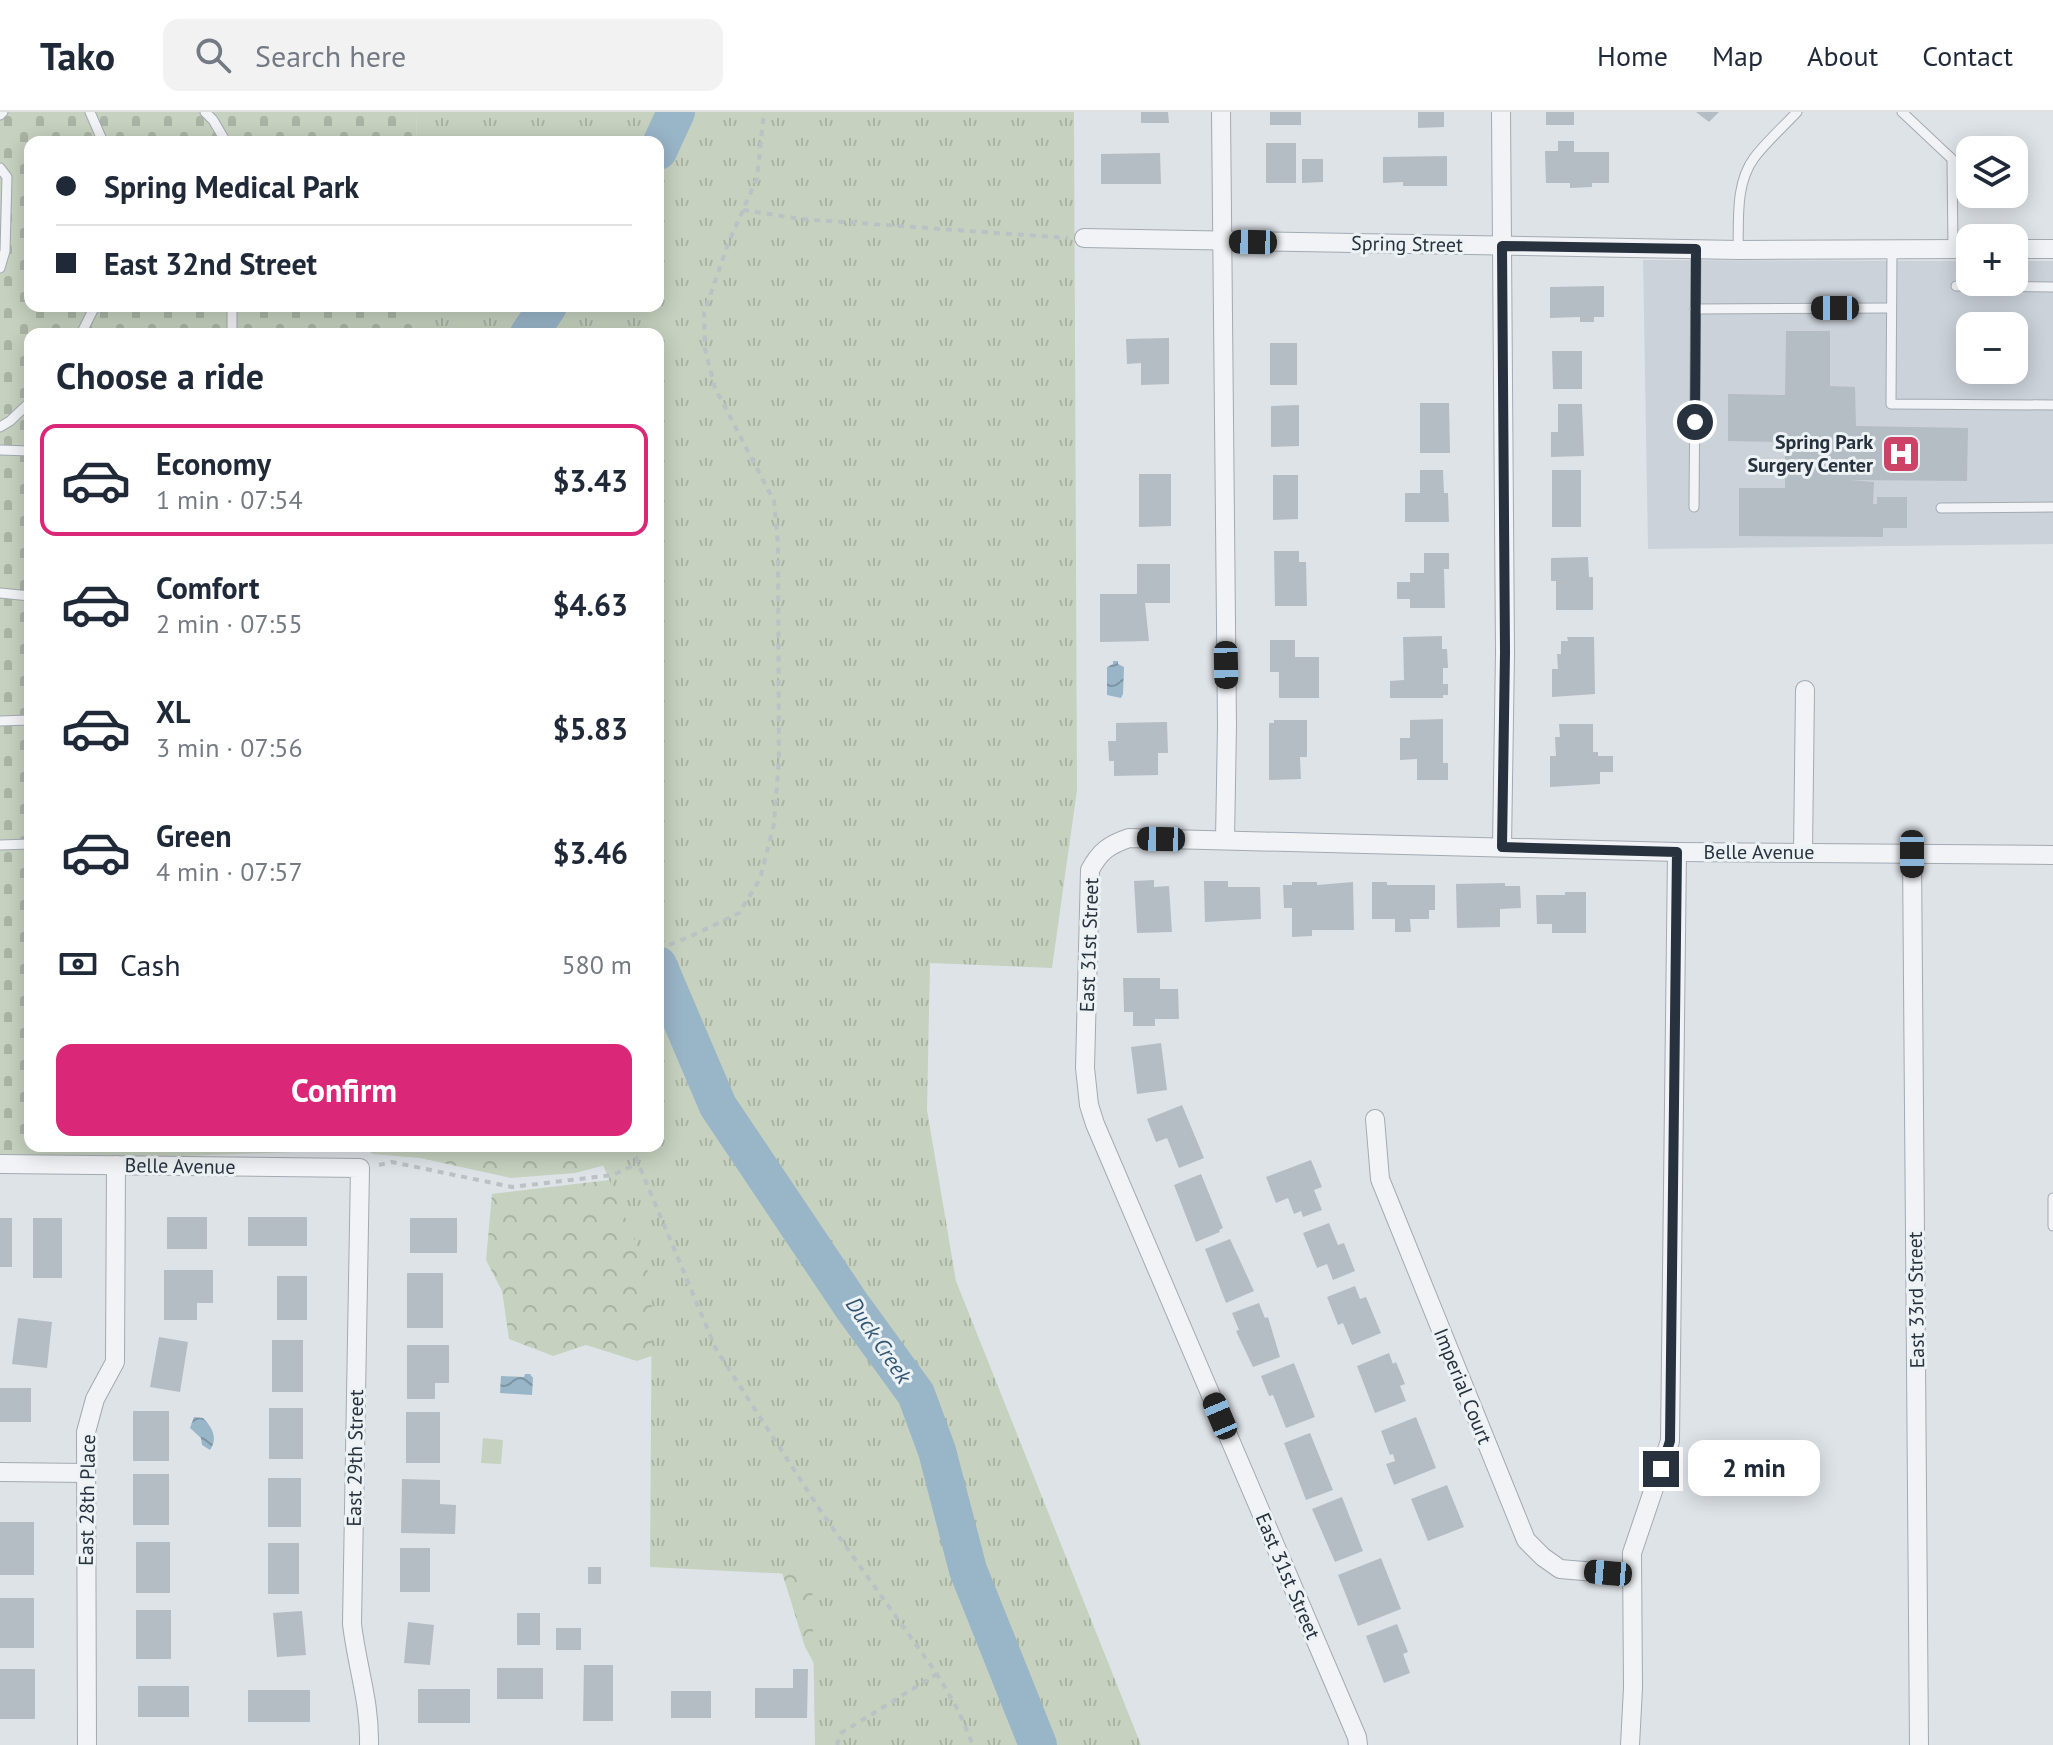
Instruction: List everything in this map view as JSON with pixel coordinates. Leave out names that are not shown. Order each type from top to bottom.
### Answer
[{"type":"street","points":[[1221,112],[1227,726],[1225,840]]},
{"type":"street","points":[[1501,112],[1505,637],[1502,847]]},
{"type":"street","name":"Spring Street","points":[[1084,238],[1738,250],[1956,249]]},
{"type":"street","points":[[2028,249],[2053,249]]},
{"type":"street","points":[[1803,852],[1805,690]]},
{"type":"street","name":"East 31st Street","points":[[1225,840],[1129,838],[1109,844],[1090,870],[1085,1068],[1089,1105],[1358,1745]]},
{"type":"street","name":"Belle Avenue","points":[[1225,840],[1677,852],[2053,855]]},
{"type":"street","points":[[1630,1745],[1633,1688],[1632,1553],[1670,1441],[1677,852]]},
{"type":"street","name":"East 33rd Street","points":[[1912,854],[1919,1745]]},
{"type":"street","name":"Imperial Court","points":[[1375,1119],[1380,1179],[1526,1540],[1560,1569],[1631,1575]]},
{"type":"street","name":"Belle Avenue","points":[[0,1164],[360,1168]]},
{"type":"street","name":"East 28th Place","points":[[87,1745],[86,1432],[95,1399],[115,1362],[116,1165]]},
{"type":"street","name":"East 29th Street","points":[[360,1168],[352,1624],[367,1695],[369,1745]]},
{"type":"street","points":[[0,1472],[86,1473]]},
{"type":"lane","points":[[90,112],[100,136]]},
{"type":"lane","points":[[205,112],[222,136]]},
{"type":"lane","points":[[1738,250],[1739,199],[1745,173],[1754,158],[1797,112]]},
{"type":"lane","points":[[1902,112],[1952,159],[1959,224]]},
{"type":"lane","points":[[0,168],[7,177],[5,251],[0,268]]},
{"type":"lane","points":[[1694,507],[1696,249]]},
{"type":"lane","points":[[1892,250],[1891,404],[2053,405]]},
{"type":"lane","points":[[2028,287],[2053,287]]},
{"type":"lane","points":[[1695,309],[1891,308]]},
{"type":"lane","points":[[0,427],[24,408]]},
{"type":"lane","points":[[0,450],[24,451]]},
{"type":"lane","points":[[1941,508],[2053,507]]},
{"type":"lane","points":[[0,593],[24,595]]},
{"type":"lane","points":[[0,721],[24,720]]},
{"type":"lane","points":[[0,845],[24,844]]},
{"type":"lane","points":[[2053,1198],[2053,1226]]},
{"type":"path","points":[[664,947],[739,913],[760,879],[774,824],[778,772],[778,544],[774,501],[715,388],[705,349],[704,313],[757,178],[764,112]]},
{"type":"path","points":[[743,210],[801,219],[1084,238]]},
{"type":"path","points":[[633,1152],[716,1349],[822,1513],[937,1674],[958,1710],[973,1745]]},
{"type":"path","points":[[360,1168],[392,1162],[512,1187],[613,1175],[638,1163]]},
{"type":"path","points":[[837,1745],[841,1733],[937,1674]]},
{"type":"shaded area","points":[[1643,260],[1956,261],[1956,296],[2028,296],[2028,261],[2053,261],[2053,544],[1648,549]]},
{"type":"green space","points":[[0,112],[416,112],[417,136],[24,136],[24,312],[420,312],[420,328],[24,328],[24,1152],[184,1152],[184,1156],[0,1156]]},
{"type":"green space","points":[[416,112],[1074,112],[1077,790],[1052,968],[930,963],[927,1110],[956,1281],[1141,1745],[815,1745],[812,1575],[650,1567],[652,1281],[598,1152],[664,1152],[664,328],[420,328],[420,312],[664,312],[664,136],[417,136]]},
{"type":"green space","points":[[184,1152],[293,1152],[184,1156]]},
{"type":"green space","points":[[370,1152],[613,1152],[617,1162],[575,1173],[511,1178],[420,1158]]},
{"type":"green space","points":[[626,1178],[689,1343],[637,1361],[586,1345],[553,1356],[509,1339],[502,1291],[486,1260],[492,1194]]},
{"type":"green space","points":[[483,1438],[503,1440],[501,1464],[481,1463]]},
{"type":"green space","points":[[815,1548],[827,1687],[805,1647],[780,1566]]},
{"type":"water","points":[[1113,661],[1124,667],[1121,698],[1107,695],[1107,667]]},
{"type":"water","points":[[525,1374],[533,1378],[532,1395],[500,1393],[501,1376],[524,1377]]},
{"type":"water","points":[[194,1417],[203,1418],[212,1430],[214,1442],[210,1450],[202,1445],[201,1438],[190,1428]]},
{"type":"building","points":[[1141,112],[1168,112],[1169,123],[1141,123]]},
{"type":"building","points":[[1270,112],[1301,112],[1301,125],[1270,125]]},
{"type":"building","points":[[1418,112],[1444,112],[1444,127],[1418,128]]},
{"type":"building","points":[[1546,112],[1574,112],[1574,125],[1546,125]]},
{"type":"building","points":[[1696,112],[1719,112],[1709,122]]},
{"type":"building","points":[[1558,141],[1574,141],[1574,152],[1609,152],[1609,183],[1570,188],[1570,183],[1546,183],[1545,151],[1558,151]]},
{"type":"building","points":[[1266,143],[1296,143],[1296,183],[1266,183]]},
{"type":"building","points":[[1160,153],[1161,184],[1101,184],[1101,154]]},
{"type":"building","points":[[1447,156],[1447,186],[1383,183],[1383,157]]},
{"type":"building","points":[[1302,159],[1323,159],[1323,182],[1302,183]]},
{"type":"building","points":[[1604,286],[1604,317],[1594,317],[1594,322],[1580,322],[1580,317],[1550,318],[1550,287]]},
{"type":"building","points":[[1786,331],[1830,331],[1830,386],[1855,387],[1856,426],[1968,428],[1967,481],[1851,480],[1874,482],[1873,504],[1877,504],[1877,497],[1907,497],[1907,528],[1883,528],[1883,537],[1739,536],[1739,488],[1785,488],[1785,442],[1728,441],[1728,394],[1785,395]]},
{"type":"building","points":[[1169,338],[1169,384],[1141,385],[1141,363],[1127,364],[1126,339]]},
{"type":"building","points":[[1270,343],[1297,343],[1297,385],[1270,385]]},
{"type":"building","points":[[1552,351],[1582,351],[1582,389],[1553,389]]},
{"type":"building","points":[[1420,403],[1449,403],[1450,453],[1420,453]]},
{"type":"building","points":[[1558,404],[1582,404],[1584,456],[1551,457],[1551,432],[1558,432]]},
{"type":"building","points":[[1299,405],[1299,446],[1271,447],[1271,406]]},
{"type":"building","points":[[1420,470],[1443,470],[1449,522],[1405,522],[1405,493],[1420,493]]},
{"type":"building","points":[[1552,470],[1581,470],[1581,527],[1552,527]]},
{"type":"building","points":[[1139,474],[1171,474],[1171,526],[1139,527]]},
{"type":"building","points":[[1273,475],[1298,475],[1298,519],[1273,520]]},
{"type":"building","points":[[1274,551],[1299,551],[1299,562],[1306,562],[1307,606],[1275,606]]},
{"type":"building","points":[[1424,553],[1449,553],[1449,569],[1444,569],[1445,608],[1410,608],[1410,599],[1397,599],[1397,582],[1410,582],[1410,573],[1424,573]]},
{"type":"building","points":[[1588,557],[1589,577],[1593,577],[1593,610],[1556,610],[1556,581],[1551,581],[1551,558]]},
{"type":"building","points":[[1137,564],[1170,564],[1170,603],[1145,603],[1149,641],[1100,642],[1100,594],[1137,594]]},
{"type":"building","points":[[1442,636],[1442,649],[1447,649],[1448,668],[1443,668],[1443,684],[1448,684],[1448,695],[1443,695],[1443,698],[1390,698],[1390,681],[1404,680],[1403,637]]},
{"type":"building","points":[[1567,637],[1594,637],[1595,694],[1552,697],[1552,669],[1558,669],[1557,654],[1561,654],[1561,641],[1568,641]]},
{"type":"building","points":[[1270,640],[1295,640],[1295,657],[1319,657],[1319,698],[1279,698],[1279,672],[1270,672]]},
{"type":"building","points":[[1443,719],[1443,763],[1448,763],[1448,780],[1417,780],[1417,759],[1400,760],[1400,738],[1410,738],[1410,720]]},
{"type":"building","points":[[1274,720],[1307,720],[1307,757],[1300,757],[1301,779],[1269,780],[1269,723],[1274,723]]},
{"type":"building","points":[[1167,722],[1168,753],[1158,753],[1158,775],[1114,776],[1114,761],[1109,761],[1108,741],[1116,741],[1116,723]]},
{"type":"building","points":[[1559,724],[1593,724],[1593,752],[1598,752],[1598,756],[1613,756],[1613,772],[1600,772],[1600,784],[1550,787],[1550,756],[1556,756],[1555,737],[1560,737]]},
{"type":"building","points":[[1154,880],[1154,887],[1169,886],[1172,932],[1137,933],[1134,881]]},
{"type":"building","points":[[1204,881],[1228,881],[1228,887],[1260,887],[1261,919],[1205,922]]},
{"type":"building","points":[[1292,882],[1317,882],[1317,885],[1353,882],[1354,930],[1312,930],[1312,936],[1292,937],[1292,908],[1284,908],[1283,885],[1292,885]]},
{"type":"building","points":[[1372,882],[1435,885],[1435,910],[1429,910],[1429,919],[1410,919],[1411,932],[1395,932],[1395,919],[1372,919]]},
{"type":"building","points":[[1505,883],[1505,886],[1520,886],[1521,908],[1500,909],[1500,927],[1457,928],[1456,884]]},
{"type":"building","points":[[1565,892],[1586,892],[1586,933],[1552,933],[1552,924],[1537,924],[1536,895],[1565,895]]},
{"type":"building","points":[[1123,978],[1160,978],[1160,989],[1178,989],[1179,1019],[1155,1019],[1155,1026],[1133,1026],[1133,1012],[1124,1012]]},
{"type":"building","points":[[1161,1043],[1167,1090],[1137,1094],[1131,1047]]},
{"type":"building","points":[[1182,1105],[1204,1158],[1179,1168],[1167,1138],[1156,1142],[1147,1119]]},
{"type":"building","points":[[1311,1160],[1322,1187],[1314,1190],[1322,1210],[1303,1217],[1301,1211],[1294,1214],[1288,1198],[1276,1203],[1266,1177]]},
{"type":"building","points":[[1201,1174],[1223,1228],[1196,1242],[1174,1185]]},
{"type":"building","points":[[167,1217],[207,1217],[207,1249],[167,1249]]},
{"type":"building","points":[[248,1217],[307,1217],[307,1246],[248,1246]]},
{"type":"building","points":[[0,1218],[12,1218],[12,1267],[0,1267]]},
{"type":"building","points":[[33,1218],[62,1218],[62,1278],[33,1278]]},
{"type":"building","points":[[410,1218],[457,1218],[457,1253],[410,1253]]},
{"type":"building","points":[[1329,1223],[1338,1245],[1344,1243],[1355,1271],[1333,1280],[1327,1264],[1317,1268],[1303,1233]]},
{"type":"building","points":[[1230,1239],[1254,1291],[1226,1303],[1205,1249]]},
{"type":"building","points":[[164,1270],[213,1270],[213,1303],[197,1303],[197,1320],[164,1320]]},
{"type":"building","points":[[407,1273],[443,1273],[443,1328],[407,1328]]},
{"type":"building","points":[[277,1276],[307,1276],[307,1320],[277,1320]]},
{"type":"building","points":[[1355,1286],[1360,1299],[1366,1297],[1381,1333],[1352,1345],[1343,1323],[1338,1325],[1327,1297]]},
{"type":"building","points":[[1259,1303],[1265,1318],[1268,1317],[1280,1357],[1253,1367],[1236,1331],[1239,1330],[1232,1313]]},
{"type":"building","points":[[18,1318],[52,1322],[47,1368],[12,1364]]},
{"type":"building","points":[[159,1337],[188,1342],[180,1392],[150,1387]]},
{"type":"building","points":[[272,1340],[303,1340],[303,1392],[272,1392]]},
{"type":"building","points":[[407,1345],[449,1345],[449,1383],[435,1383],[435,1399],[407,1399]]},
{"type":"building","points":[[1389,1353],[1405,1384],[1400,1386],[1406,1401],[1375,1413],[1357,1366]]},
{"type":"building","points":[[1294,1363],[1315,1417],[1286,1428],[1273,1395],[1269,1396],[1261,1376]]},
{"type":"building","points":[[0,1388],[31,1388],[31,1422],[0,1422]]},
{"type":"building","points":[[269,1408],[303,1408],[303,1459],[269,1459]]},
{"type":"building","points":[[133,1411],[169,1411],[169,1461],[133,1461]]},
{"type":"building","points":[[406,1412],[440,1412],[440,1463],[406,1463]]},
{"type":"building","points":[[1416,1417],[1436,1468],[1394,1485],[1386,1464],[1395,1461],[1381,1431]]},
{"type":"building","points":[[1310,1433],[1333,1490],[1306,1500],[1284,1443]]},
{"type":"building","points":[[133,1474],[169,1474],[169,1525],[133,1525]]},
{"type":"building","points":[[268,1478],[301,1478],[301,1527],[268,1527]]},
{"type":"building","points":[[402,1479],[440,1480],[440,1504],[456,1505],[455,1534],[401,1533]]},
{"type":"building","points":[[1447,1485],[1464,1527],[1428,1541],[1411,1499]]},
{"type":"building","points":[[1342,1497],[1363,1551],[1335,1562],[1312,1509]]},
{"type":"building","points":[[0,1522],[34,1522],[34,1575],[0,1575]]},
{"type":"building","points":[[136,1542],[170,1542],[170,1593],[136,1593]]},
{"type":"building","points":[[268,1543],[299,1543],[299,1594],[268,1594]]},
{"type":"building","points":[[400,1548],[430,1548],[430,1592],[400,1592]]},
{"type":"building","points":[[1381,1558],[1401,1609],[1358,1626],[1338,1575]]},
{"type":"building","points":[[588,1567],[601,1567],[601,1584],[588,1584]]},
{"type":"building","points":[[0,1598],[34,1598],[34,1648],[0,1648]]},
{"type":"building","points":[[136,1610],[171,1610],[171,1659],[136,1659]]},
{"type":"building","points":[[302,1611],[306,1655],[277,1657],[273,1613]]},
{"type":"building","points":[[517,1613],[540,1613],[540,1645],[517,1645]]},
{"type":"building","points":[[408,1622],[434,1625],[430,1665],[404,1663]]},
{"type":"building","points":[[1397,1624],[1408,1652],[1403,1654],[1410,1673],[1384,1683],[1366,1636]]},
{"type":"building","points":[[556,1628],[581,1628],[581,1650],[556,1650]]},
{"type":"building","points":[[584,1665],[613,1665],[613,1721],[583,1721]]},
{"type":"building","points":[[497,1668],[543,1668],[543,1699],[497,1699]]},
{"type":"building","points":[[0,1669],[35,1669],[35,1719],[0,1719]]},
{"type":"building","points":[[793,1669],[808,1669],[807,1718],[755,1718],[755,1688],[793,1688]]},
{"type":"building","points":[[138,1686],[189,1686],[189,1717],[138,1717]]},
{"type":"building","points":[[418,1689],[470,1689],[470,1723],[418,1723]]},
{"type":"building","points":[[248,1690],[310,1690],[310,1722],[248,1722]]},
{"type":"building","points":[[671,1691],[711,1691],[711,1718],[671,1718]]},
{"type":"waterway","name":"Duck Creek","points":[[664,138],[676,112]]},
{"type":"waterway","name":"Duck Creek","points":[[533,328],[544,312]]},
{"type":"waterway","name":"Duck Creek","points":[[664,979],[718,1106],[852,1306],[916,1394],[937,1451],[968,1570],[1038,1745]]},
{"type":"place","name":"Spring Park Surgery Center","points":[[1901,454]]},
{"type":"route","points":[[1661,1469],[1670,1441],[1677,852],[1502,847],[1505,652],[1502,246],[1696,249],[1695,422]]}]
